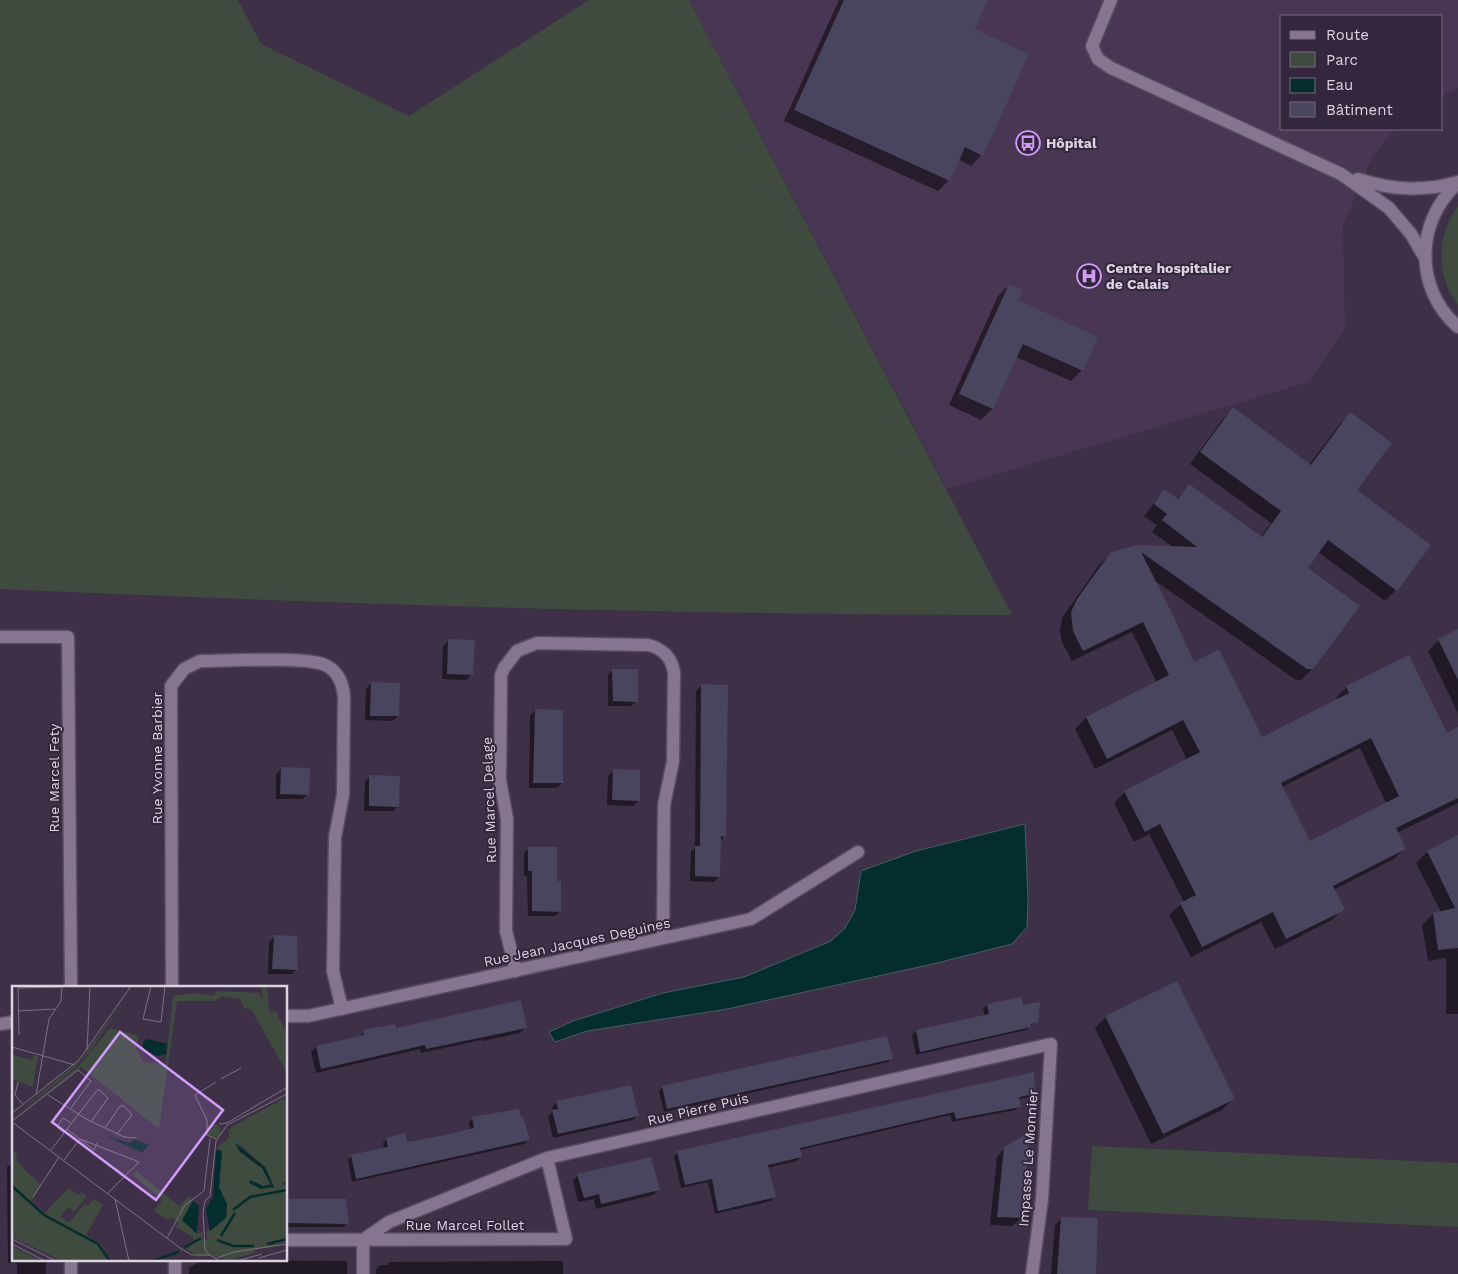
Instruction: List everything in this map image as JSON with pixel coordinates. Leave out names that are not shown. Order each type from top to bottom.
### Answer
[{"type":"street","points":[[1111,0],[1092,46],[1098,59],[1105,64],[1341,174],[1375,196],[1394,213],[1411,234],[1425,258]]},
{"type":"street","points":[[1341,174],[1378,185],[1404,190],[1427,189],[1458,183]]},
{"type":"street","points":[[1458,183],[1440,203],[1431,220],[1426,239],[1425,258],[1427,276],[1433,294],[1442,310],[1458,327]]},
{"type":"street","name":"Rue Marcel Fety","points":[[0,637],[68,638],[71,986]]},
{"type":"street","name":"Rue Marcel Delage","points":[[516,971],[506,931],[508,819],[500,780],[501,675],[513,655],[531,644],[648,645],[660,650],[671,663],[674,673],[673,761],[664,805],[663,938]]},
{"type":"street","name":"Rue Yvonne Barbier","points":[[172,986],[171,686],[184,669],[200,661],[314,661],[326,666],[338,677],[344,697],[343,795],[334,837],[333,971],[342,1009]]},
{"type":"street","name":"Rue Jean Jacques Deguines","points":[[288,1016],[308,1016],[342,1009],[751,918],[858,852]]},
{"type":"street","name":"Rue Pierre Puis","points":[[363,1240],[389,1222],[547,1158],[1051,1044]]},
{"type":"street","name":"Impasse Le Monnier","points":[[1032,1274],[1042,1199],[1051,1044]]},
{"type":"street","name":"Rue Marcel Follet","points":[[288,1240],[566,1239],[547,1158]]},
{"type":"street","points":[[363,1240],[363,1274]]},
{"type":"shaded area","name":"Centre hospitalier de Calais","points":[[689,0],[1458,0],[1458,88],[1443,96],[1443,15],[1280,15],[1280,130],[1394,130],[1373,156],[1343,225],[1345,328],[1309,382],[947,489]]},
{"type":"green space","points":[[0,0],[238,0],[261,44],[409,116],[589,0],[689,0],[1012,615],[506,608],[0,589]]},
{"type":"green space","points":[[1458,206],[1458,305],[1445,281],[1441,256],[1445,230]]},
{"type":"green space","points":[[1092,1146],[1458,1163],[1458,1227],[1088,1210]]},
{"type":"water","points":[[1025,824],[1028,900],[1027,927],[1012,944],[933,964],[727,1009],[587,1031],[555,1042],[549,1032],[573,1021],[663,993],[744,977],[831,941],[845,928],[855,910],[861,871],[916,851]]},
{"type":"building","points":[[844,0],[988,0],[975,29],[1029,54],[983,156],[965,147],[950,181],[794,110]]},
{"type":"building","points":[[1009,284],[1023,290],[1018,300],[1098,337],[1083,371],[1023,344],[993,409],[959,394]]},
{"type":"building","points":[[1233,407],[1311,465],[1350,412],[1392,443],[1357,490],[1431,545],[1397,591],[1328,540],[1308,568],[1360,606],[1313,669],[1307,669],[1141,552],[1174,617],[1194,662],[1219,649],[1262,737],[1349,693],[1346,686],[1409,655],[1447,733],[1458,727],[1458,798],[1396,828],[1406,849],[1333,886],[1345,910],[1286,939],[1273,912],[1202,947],[1180,903],[1196,895],[1160,824],[1145,832],[1124,791],[1200,752],[1183,720],[1107,759],[1086,717],[1169,675],[1143,622],[1083,651],[1073,631],[1071,612],[1077,599],[1111,552],[1137,545],[1197,547],[1162,520],[1167,514],[1154,504],[1164,489],[1178,499],[1189,484],[1262,537],[1281,511],[1200,452]],"holes":[[[1371,738],[1399,796],[1310,841],[1281,783]]]},
{"type":"building","points":[[1458,629],[1458,680],[1438,639]]},
{"type":"building","points":[[448,639],[475,640],[473,675],[447,674]]},
{"type":"building","points":[[612,669],[638,669],[638,702],[613,701]]},
{"type":"building","points":[[371,682],[400,683],[399,716],[370,716]]},
{"type":"building","points":[[701,684],[728,685],[726,837],[721,836],[720,877],[695,876],[695,846],[700,846]]},
{"type":"building","points":[[535,709],[563,710],[563,783],[533,783]]},
{"type":"building","points":[[281,767],[310,768],[309,795],[280,794]]},
{"type":"building","points":[[613,769],[640,770],[640,801],[612,800]]},
{"type":"building","points":[[369,775],[400,776],[399,807],[369,806]]},
{"type":"building","points":[[1458,835],[1458,948],[1438,950],[1433,913],[1455,908],[1427,851]]},
{"type":"building","points":[[528,847],[557,847],[557,881],[561,881],[561,912],[532,911],[532,871],[528,871]]},
{"type":"building","points":[[274,935],[297,936],[298,970],[272,969]]},
{"type":"building","points":[[1177,981],[1235,1099],[1163,1134],[1105,1016]]},
{"type":"building","points":[[1021,997],[1023,1005],[1040,1002],[1038,1022],[1031,1024],[1031,1027],[920,1052],[916,1030],[989,1014],[987,1004]]},
{"type":"building","points":[[521,1000],[527,1028],[426,1049],[425,1045],[321,1069],[316,1046],[364,1035],[363,1030],[395,1024],[396,1028]]},
{"type":"building","points":[[887,1036],[893,1059],[667,1109],[662,1086]]},
{"type":"building","points":[[1034,1072],[1035,1094],[1019,1097],[1021,1107],[956,1119],[954,1112],[800,1148],[802,1157],[768,1165],[776,1197],[718,1211],[712,1179],[685,1185],[677,1151]]},
{"type":"building","points":[[631,1085],[639,1116],[558,1134],[552,1110],[558,1109],[556,1101]]},
{"type":"building","points":[[519,1109],[530,1140],[356,1179],[351,1155],[388,1147],[386,1138],[405,1133],[407,1142],[445,1135],[474,1128],[472,1117]]},
{"type":"building","points":[[1030,1132],[1022,1218],[997,1217],[1004,1147]]},
{"type":"building","points":[[651,1157],[660,1190],[601,1204],[599,1194],[584,1198],[577,1174]]},
{"type":"building","points":[[288,1199],[346,1199],[349,1224],[288,1223]]},
{"type":"building","points":[[1061,1217],[1098,1218],[1096,1274],[1057,1274]]},
{"type":"place","name":"Hôpital","points":[[1028,143]]},
{"type":"place","name":"Centre hospitalier de Calais","points":[[1089,276]]}]
